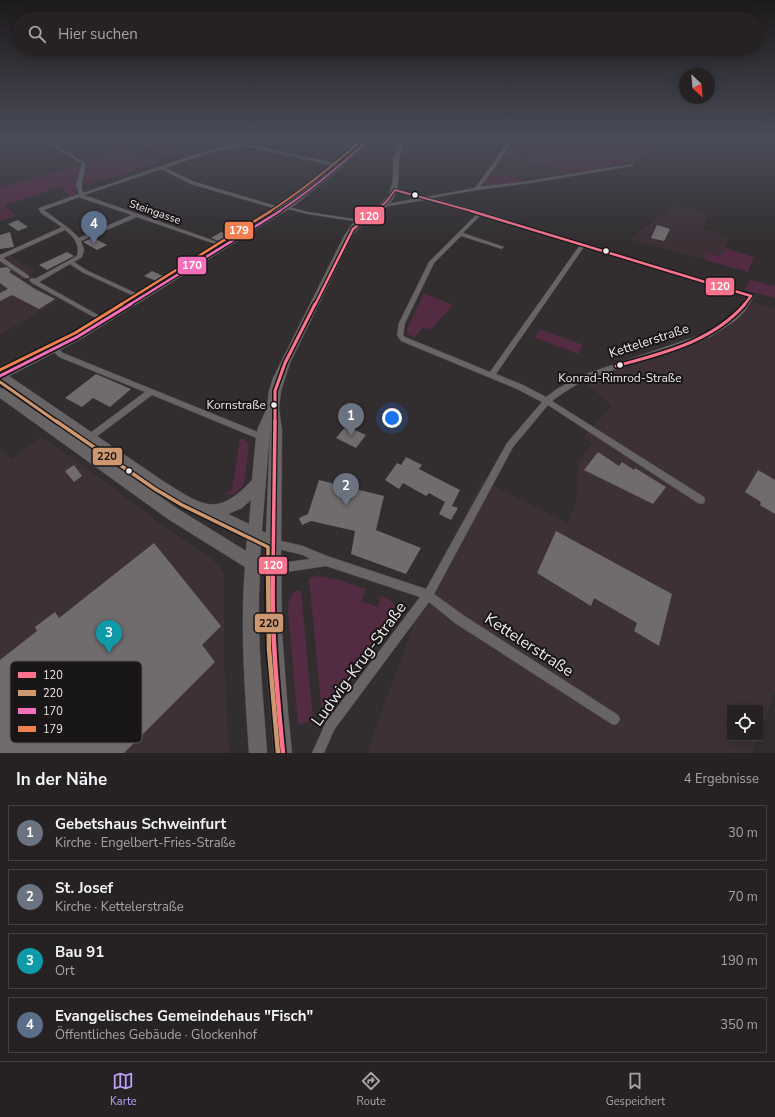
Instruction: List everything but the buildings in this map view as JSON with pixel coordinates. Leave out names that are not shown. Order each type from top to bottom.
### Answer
[{"type":"main road","points":[[0,376],[54,350],[103,320],[283,208],[307,192],[332,172]]},
{"type":"main road","points":[[258,753],[251,645],[252,563],[257,484],[264,428],[273,408],[276,391],[285,363],[348,236],[360,221],[384,206],[394,190],[397,172]]},
{"type":"main road","points":[[0,376],[158,485],[184,500],[211,512],[273,544]]},
{"type":"main road","points":[[0,392],[152,500],[252,563],[272,570]]},
{"type":"main road","points":[[273,408],[276,431],[272,570],[274,645],[282,749]]},
{"type":"main road","points":[[211,512],[229,508],[237,504],[257,484]]},
{"type":"street","points":[[82,172],[78,186],[82,195]]},
{"type":"street","points":[[31,279],[71,262],[79,257],[82,252],[79,240],[41,209],[146,172]]},
{"type":"street","points":[[171,172],[193,183],[283,208],[308,214],[360,221]]},
{"type":"street","points":[[476,189],[489,172]]},
{"type":"street","points":[[384,206],[476,189],[589,172]]},
{"type":"street","points":[[394,190],[480,213],[583,245],[492,376]]},
{"type":"street","name":"Steingasse","points":[[82,195],[135,216],[223,246]]},
{"type":"street","points":[[480,213],[432,262],[402,323],[400,331],[403,338],[547,401],[701,500]]},
{"type":"street","points":[[79,240],[135,216]]},
{"type":"street","points":[[0,258],[64,228]]},
{"type":"street","points":[[460,234],[501,247]]},
{"type":"street","name":"Kettelerstraße","points":[[428,595],[510,445],[547,401],[560,390],[586,376],[708,336],[734,319],[743,310],[751,296],[583,245]]},
{"type":"street","points":[[0,258],[31,279],[103,320]]},
{"type":"street","points":[[71,262],[84,271],[140,297]]},
{"type":"street","points":[[54,350],[61,355],[262,437]]},
{"type":"street","points":[[89,438],[151,392]]},
{"type":"street","name":"Kettelerstraße","points":[[273,544],[302,551],[326,561],[428,595],[459,619],[614,719]]},
{"type":"street","name":"Kettelerstraße","points":[[272,570],[326,561]]},
{"type":"street","name":"Ludwig-Krug-Straße","points":[[318,753],[330,726],[428,595]]},
{"type":"shaded area","points":[[55,172],[78,172],[75,195],[71,197],[60,187],[5,205],[15,216],[0,221],[0,187]]},
{"type":"shaded area","points":[[86,172],[131,172],[81,185]]},
{"type":"shaded area","points":[[490,173],[580,173],[524,182],[521,179]]},
{"type":"shaded area","points":[[490,173],[521,179],[524,182],[497,186],[482,183]]},
{"type":"shaded area","points":[[675,205],[710,214],[702,229],[730,237],[722,257],[707,252],[705,260],[629,239]]},
{"type":"shaded area","points":[[725,248],[754,257],[748,272],[705,260],[707,252],[721,257]]},
{"type":"shaded area","points":[[9,255],[35,271],[22,279],[58,300],[0,335],[0,259]]},
{"type":"shaded area","points":[[750,280],[775,286],[775,298],[745,290]]},
{"type":"shaded area","points":[[424,293],[453,305],[430,330],[423,327],[414,338],[408,334],[407,329]]},
{"type":"shaded area","points":[[751,301],[775,309],[775,692],[763,725],[763,705],[727,705],[727,741],[757,741],[753,753],[367,753],[426,590],[482,480],[568,523],[576,503],[579,462],[592,443],[584,437],[612,405],[580,379],[721,330]]},
{"type":"shaded area","points":[[540,329],[583,345],[578,354],[534,337]]},
{"type":"shaded area","points":[[41,437],[89,470],[166,528],[210,558],[220,567],[224,573],[224,664],[229,753],[0,753],[0,450],[12,459]]},
{"type":"shaded area","points":[[240,439],[244,439],[248,443],[249,448],[244,484],[235,494],[224,495],[232,490]]},
{"type":"shaded area","points":[[318,576],[340,580],[366,589],[361,601],[377,607],[381,596],[386,597],[392,602],[395,609],[393,622],[322,713],[309,578]]},
{"type":"shaded area","points":[[301,590],[313,720],[298,725],[288,610],[292,595],[296,591]]},
{"type":"transit line","name":"179","points":[[0,370],[75,333],[289,199],[324,172]]},
{"type":"transit line","name":"170","points":[[0,376],[77,337],[292,203],[332,172]]},
{"type":"transit line","name":"120","points":[[283,753],[277,694],[272,597],[276,431],[274,400],[275,391],[285,363],[353,229],[386,202],[395,190],[480,213],[751,296],[723,325],[707,335],[673,349],[616,366]]},
{"type":"transit line","name":"220","points":[[0,382],[155,489],[182,505],[268,547],[269,649],[278,753]]},
{"type":"place","name":"Evangelisches Gemeindehaus \"Fisch\"","points":[[94,244]]},
{"type":"place","name":"Konrad-Rimrod-Straße","points":[[620,365]]},
{"type":"place","name":"Kornstraße","points":[[274,405]]},
{"type":"place","name":"Gebetshaus Schweinfurt","points":[[351,436]]},
{"type":"place","name":"St. Josef","points":[[346,506]]},
{"type":"place","name":"Bau 91","points":[[109,653]]}]
